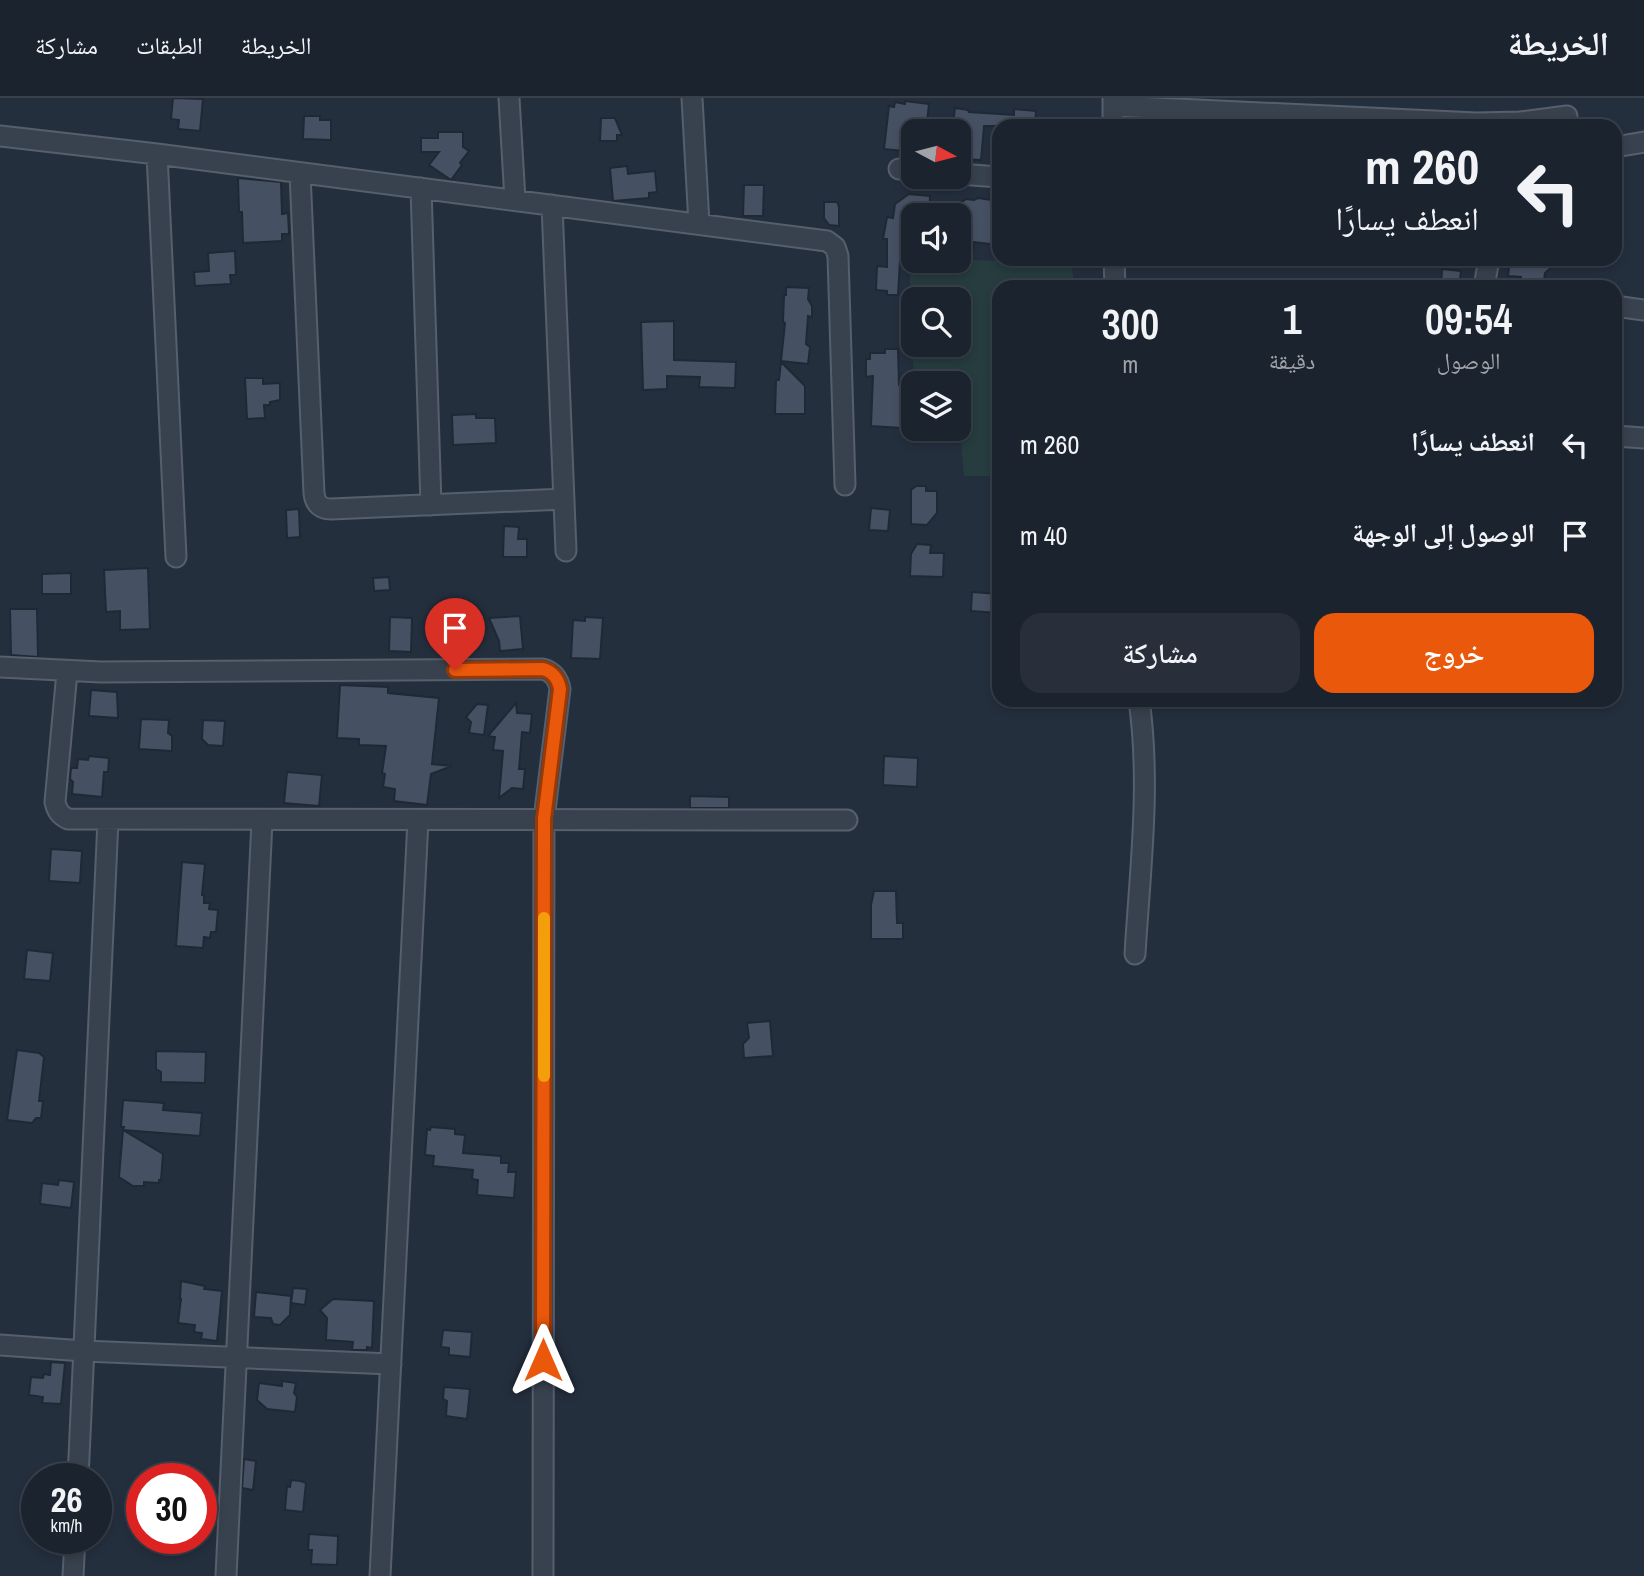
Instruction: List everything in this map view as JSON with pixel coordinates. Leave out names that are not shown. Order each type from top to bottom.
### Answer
[{"type":"street","points":[[509,98],[515,200]]},
{"type":"street","points":[[692,98],[699,224]]},
{"type":"street","points":[[1113,102],[1356,119]]},
{"type":"street","points":[[1540,119],[1566,113]]},
{"type":"street","points":[[0,136],[515,200],[832,243],[838,256],[845,485]]},
{"type":"street","points":[[1622,146],[1644,142]]},
{"type":"street","points":[[157,154],[176,556]]},
{"type":"street","points":[[300,173],[314,498],[317,503],[326,509],[564,499]]},
{"type":"street","points":[[971,175],[992,176]]},
{"type":"street","points":[[421,188],[431,505]]},
{"type":"street","points":[[552,205],[566,551]]},
{"type":"street","points":[[1622,307],[1644,310]]},
{"type":"street","points":[[1622,436],[1644,438]]},
{"type":"street","points":[[0,667],[67,672],[543,669],[557,678],[560,689],[544,819],[543,1576]]},
{"type":"street","points":[[67,672],[55,802],[61,816],[68,820],[847,820]]},
{"type":"street","points":[[1135,954],[1144,790],[1140,707]]},
{"type":"street","points":[[79,1463],[108,820]]},
{"type":"street","points":[[380,1576],[418,820]]},
{"type":"street","points":[[226,1576],[262,821]]},
{"type":"street","points":[[0,1345],[391,1364]]},
{"type":"street","points":[[73,1576],[74,1554]]},
{"type":"green space","points":[[971,260],[992,261],[992,266],[1072,266],[1073,280],[992,280],[992,476],[964,476],[961,441],[971,441],[971,371],[914,371],[913,357],[971,357],[971,287],[910,287],[910,273],[971,273]]},
{"type":"building","points":[[173,98],[203,99],[200,131],[178,129],[179,120],[171,119]]},
{"type":"building","points":[[905,101],[929,104],[927,119],[901,119],[901,151],[884,149],[889,106],[894,107],[895,102],[905,104]]},
{"type":"building","points":[[955,108],[969,112],[1014,115],[1014,109],[1036,111],[1035,119],[992,119],[992,126],[984,126],[981,160],[971,160],[971,119],[954,119]]},
{"type":"building","points":[[304,116],[320,116],[320,120],[331,120],[331,140],[303,139]]},
{"type":"building","points":[[601,118],[615,118],[622,135],[617,135],[617,141],[600,141]]},
{"type":"building","points":[[438,132],[463,132],[463,147],[469,151],[451,180],[429,165],[439,152],[421,152],[421,138],[438,138]]},
{"type":"building","points":[[627,166],[628,174],[655,171],[657,192],[649,193],[649,198],[613,201],[610,168]]},
{"type":"building","points":[[238,178],[281,182],[282,214],[288,213],[289,234],[282,234],[282,241],[243,243]]},
{"type":"building","points":[[744,185],[764,185],[763,216],[743,216]]},
{"type":"building","points":[[909,194],[930,196],[930,203],[901,203],[898,295],[887,295],[887,291],[876,290],[877,266],[887,267],[887,239],[883,239],[887,217],[893,218],[895,204]]},
{"type":"building","points":[[966,199],[992,200],[992,244],[974,242],[971,249],[971,203],[960,203]]},
{"type":"building","points":[[824,202],[837,202],[839,226],[829,225],[824,218]]},
{"type":"building","points":[[235,251],[236,275],[230,275],[231,284],[195,286],[194,272],[209,271],[208,253]]},
{"type":"building","points":[[1509,266],[1553,266],[1545,273],[1544,280],[1521,280],[1521,277],[1508,276]]},
{"type":"building","points":[[1442,269],[1461,271],[1460,280],[1441,280]]},
{"type":"building","points":[[786,287],[809,288],[808,299],[812,306],[812,317],[808,316],[808,364],[781,361]]},
{"type":"building","points":[[674,321],[674,360],[736,362],[735,388],[699,387],[700,377],[667,376],[667,389],[643,390],[641,322]]},
{"type":"building","points":[[885,349],[898,349],[901,428],[871,426],[873,376],[866,377],[866,359],[870,359],[870,353],[885,353]]},
{"type":"building","points":[[781,362],[805,386],[805,414],[775,414],[776,380],[779,380]]},
{"type":"building","points":[[245,378],[263,378],[263,384],[280,383],[280,400],[264,405],[265,418],[247,419]]},
{"type":"building","points":[[476,414],[476,418],[495,418],[496,443],[453,445],[452,415]]},
{"type":"building","points":[[916,486],[926,486],[926,491],[937,491],[937,513],[927,525],[911,524],[911,490]]},
{"type":"building","points":[[871,508],[890,510],[888,531],[869,530]]},
{"type":"building","points":[[299,509],[300,537],[287,538],[286,510]]},
{"type":"building","points":[[504,526],[519,527],[518,539],[527,539],[527,557],[503,557]]},
{"type":"building","points":[[917,544],[931,545],[930,553],[944,553],[943,577],[910,576],[911,554]]},
{"type":"building","points":[[148,568],[150,629],[120,630],[120,611],[106,612],[104,570]]},
{"type":"building","points":[[71,573],[71,594],[42,594],[42,574]]},
{"type":"building","points":[[389,577],[390,590],[374,591],[373,578]]},
{"type":"building","points":[[972,592],[992,593],[992,612],[971,611]]},
{"type":"building","points":[[10,609],[37,609],[38,657],[11,655]]},
{"type":"building","points":[[520,616],[523,649],[500,651],[499,641],[489,618]]},
{"type":"building","points":[[390,617],[412,618],[411,652],[389,651]]},
{"type":"building","points":[[585,617],[603,618],[600,659],[571,658],[573,620],[585,621]]},
{"type":"building","points":[[340,685],[388,687],[388,693],[439,698],[432,764],[452,766],[431,774],[427,805],[394,801],[395,789],[383,787],[386,746],[359,745],[359,739],[337,738]]},
{"type":"building","points":[[91,690],[117,692],[118,718],[89,716]]},
{"type":"building","points":[[516,703],[517,713],[532,714],[530,733],[522,732],[519,769],[525,769],[523,789],[512,788],[499,798],[503,751],[493,750],[495,737],[488,736]]},
{"type":"building","points":[[477,704],[488,705],[484,735],[469,733],[471,722],[466,717]]},
{"type":"building","points":[[141,719],[169,720],[168,733],[172,736],[172,751],[139,749]]},
{"type":"building","points":[[203,720],[225,721],[223,746],[208,745],[202,739]]},
{"type":"building","points":[[89,756],[109,758],[108,772],[104,772],[102,797],[72,794],[71,768],[77,768],[78,759],[88,760]]},
{"type":"building","points":[[884,756],[918,758],[917,787],[883,785]]},
{"type":"building","points":[[287,772],[322,775],[319,806],[284,803]]},
{"type":"building","points":[[690,796],[729,797],[729,808],[690,808]]},
{"type":"building","points":[[51,849],[82,851],[80,883],[49,881]]},
{"type":"building","points":[[182,862],[205,864],[202,895],[204,903],[210,903],[209,909],[218,910],[216,932],[211,932],[210,938],[204,937],[203,948],[176,946]]},
{"type":"building","points":[[874,891],[896,891],[897,923],[903,923],[903,939],[871,939],[871,905]]},
{"type":"building","points":[[27,950],[53,953],[50,981],[24,979]]},
{"type":"building","points":[[770,1021],[773,1056],[744,1058],[743,1044],[749,1038],[747,1023]]},
{"type":"building","points":[[17,1050],[39,1053],[44,1057],[39,1101],[43,1101],[41,1118],[36,1118],[32,1123],[7,1120]]},
{"type":"building","points":[[156,1051],[206,1052],[205,1083],[161,1082],[161,1072],[156,1069]]},
{"type":"building","points":[[123,1100],[164,1103],[163,1110],[202,1113],[200,1136],[123,1130]]},
{"type":"building","points":[[431,1127],[455,1129],[455,1134],[465,1135],[463,1153],[501,1156],[501,1163],[509,1163],[508,1172],[516,1172],[514,1198],[477,1195],[478,1180],[472,1179],[473,1170],[433,1166],[434,1156],[425,1155],[427,1129],[430,1130]]},
{"type":"building","points":[[123,1130],[163,1154],[159,1183],[144,1182],[144,1186],[133,1186],[119,1177]]},
{"type":"building","points":[[59,1180],[74,1182],[71,1208],[40,1204],[42,1183],[58,1185]]},
{"type":"building","points":[[181,1281],[205,1286],[204,1289],[222,1291],[217,1341],[201,1339],[202,1333],[194,1332],[195,1325],[178,1323]]},
{"type":"building","points":[[293,1288],[307,1289],[305,1305],[291,1303]]},
{"type":"building","points":[[256,1292],[291,1296],[290,1315],[280,1325],[273,1324],[271,1318],[254,1317]]},
{"type":"building","points":[[333,1299],[374,1301],[372,1348],[352,1350],[353,1342],[326,1340],[327,1318],[320,1310]]},
{"type":"building","points":[[443,1330],[472,1332],[470,1357],[449,1355],[449,1348],[441,1347]]},
{"type":"building","points":[[51,1362],[65,1363],[61,1404],[42,1403],[43,1397],[29,1395],[31,1377],[43,1378],[44,1374],[50,1375]]},
{"type":"building","points":[[282,1381],[296,1383],[295,1412],[267,1409],[257,1400],[259,1383],[282,1386]]},
{"type":"building","points":[[444,1387],[470,1389],[467,1419],[446,1416]]},
{"type":"building","points":[[244,1459],[256,1461],[253,1490],[242,1488]]},
{"type":"building","points":[[291,1480],[306,1483],[303,1512],[285,1510],[287,1486],[290,1487]]},
{"type":"building","points":[[309,1534],[338,1536],[337,1565],[311,1564]]},
{"type":"slow traffic","points":[[544,918],[544,1076]]},
{"type":"route","points":[[455,670],[543,669],[557,678],[560,689],[544,819],[543,1360]]}]
